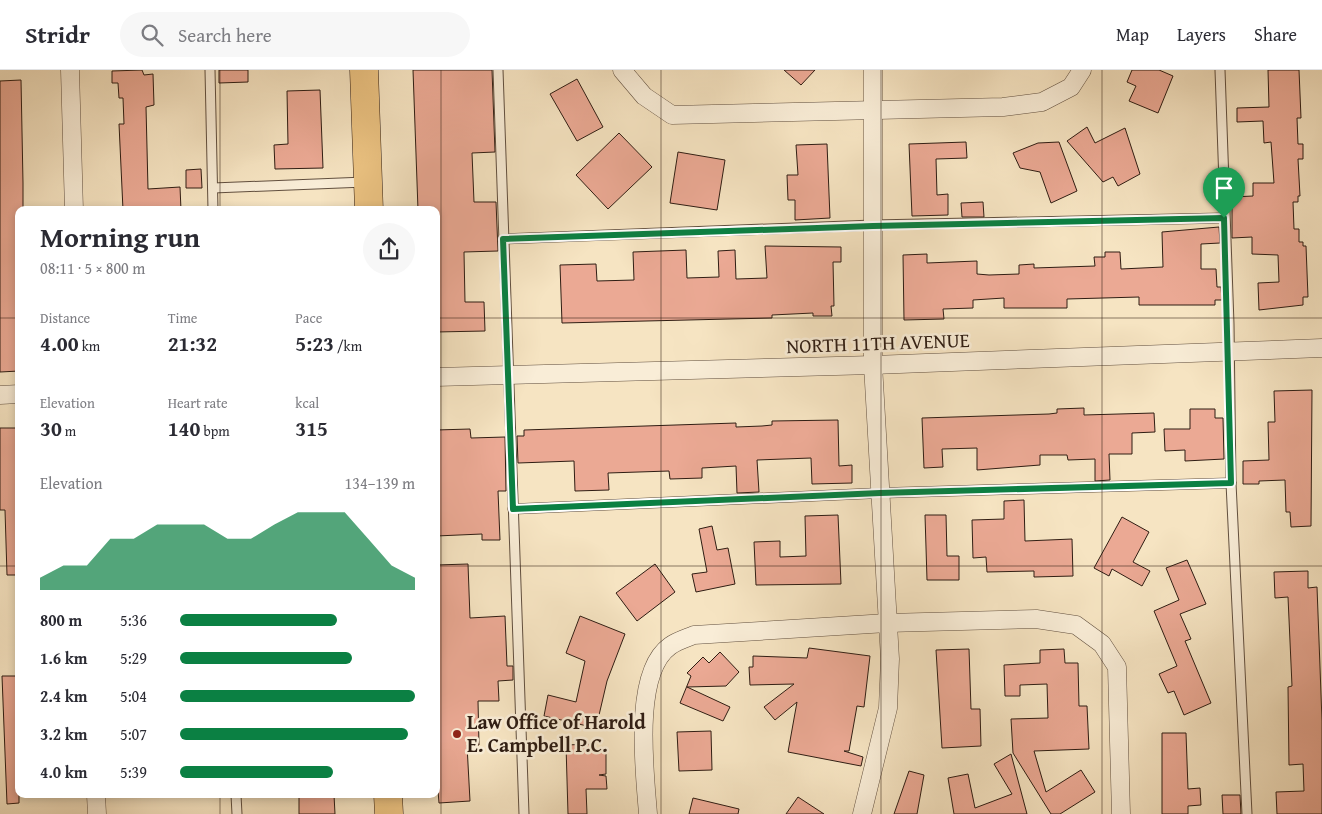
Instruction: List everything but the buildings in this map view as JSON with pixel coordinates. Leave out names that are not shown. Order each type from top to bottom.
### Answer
[{"type":"main road","points":[[364,70],[369,206]]},
{"type":"main road","points":[[388,798],[389,814]]},
{"type":"street","points":[[70,70],[74,206]]},
{"type":"street","points":[[622,70],[644,96],[672,115],[1003,108],[1042,102],[1071,87],[1082,70]]},
{"type":"street","points":[[862,814],[888,708],[890,659],[873,365],[873,70]]},
{"type":"street","name":"NORTH 11TH AVENUE","points":[[440,377],[873,365],[1322,348]]},
{"type":"street","points":[[0,395],[15,394]]},
{"type":"street","points":[[648,814],[642,730],[654,667],[669,647],[694,635],[887,623],[1036,619],[1076,625],[1102,644],[1117,667],[1121,814]]},
{"type":"street","points":[[96,798],[97,814]]},
{"type":"lane","points":[[210,70],[214,206]]},
{"type":"lane","points":[[498,70],[507,374],[524,814]]},
{"type":"lane","points":[[1220,70],[1229,351],[1231,483],[1247,814]]},
{"type":"lane","points":[[213,188],[368,182]]},
{"type":"lane","points":[[503,239],[873,226],[1224,218]]},
{"type":"lane","points":[[513,509],[880,493],[1231,483]]},
{"type":"lane","points":[[236,798],[237,814]]},
{"type":"place","name":"Law Office of Harold E. Campbell P.C.","points":[[457,734]]},
{"type":"route","points":[[1224,218],[1229,324],[1231,483],[880,493],[513,509],[503,239],[873,226],[1224,218]]}]
